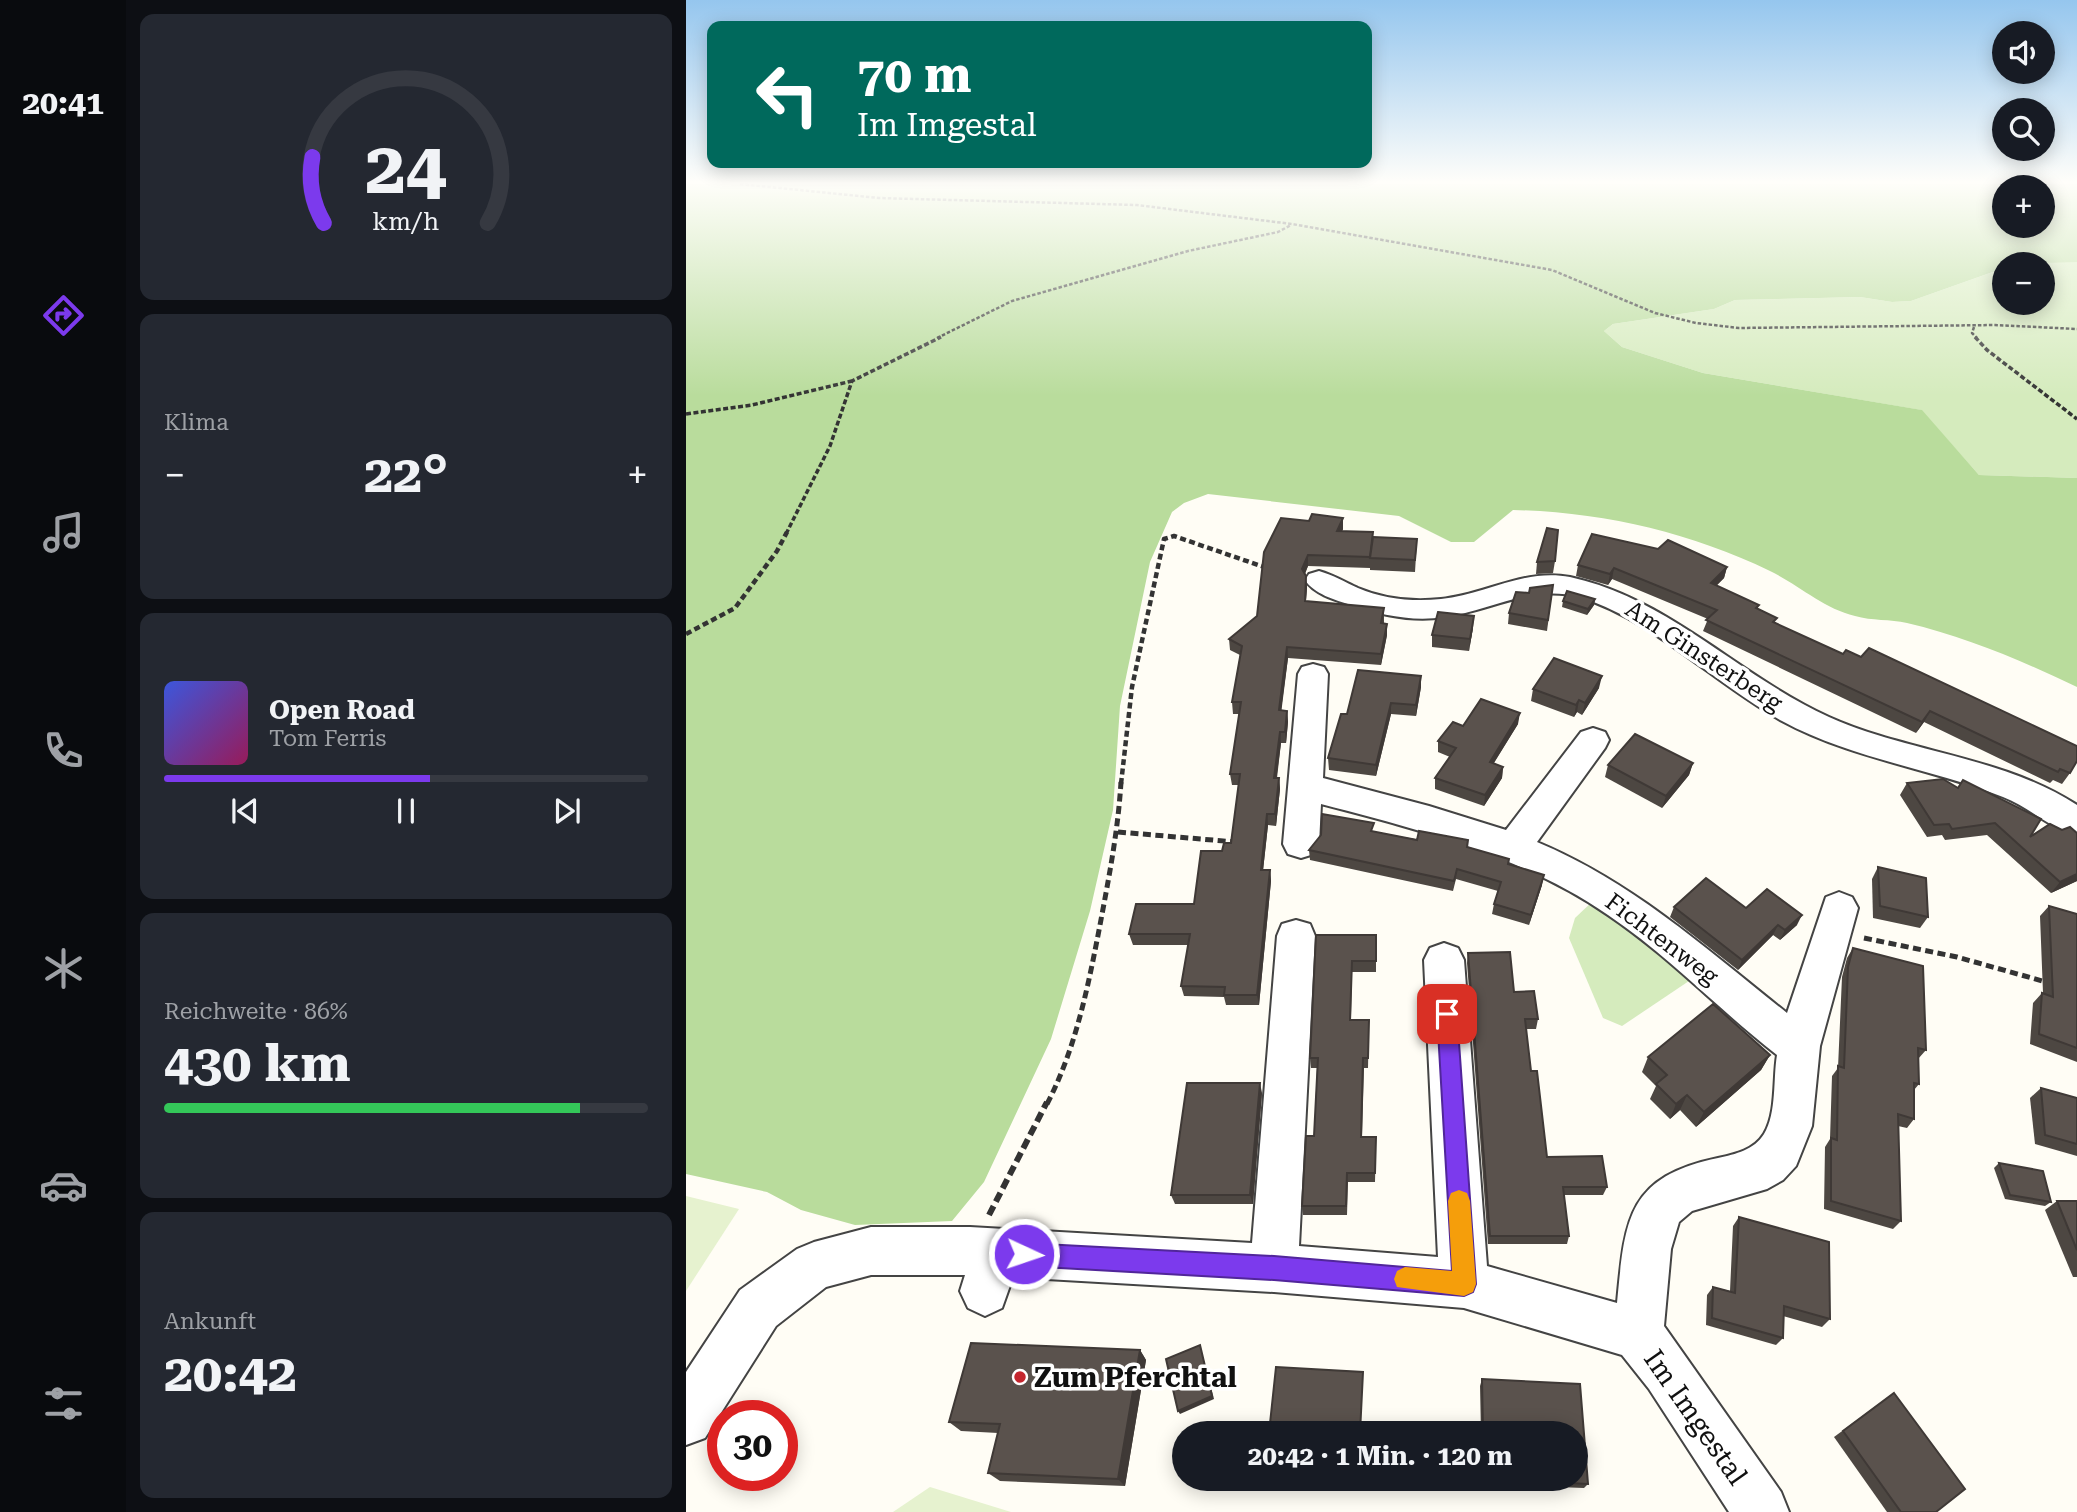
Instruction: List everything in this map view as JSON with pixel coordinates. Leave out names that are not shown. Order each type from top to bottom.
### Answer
[{"type":"street","name":"Am Ginsterberg","points":[[1319,580],[1340,593],[1370,602],[1420,608],[1458,606],[1516,588],[1538,585],[1565,585],[1592,591],[1633,606],[1721,668],[1818,726],[1885,751],[1965,770],[2016,788],[2054,805],[2077,823]]},
{"type":"street","points":[[1301,844],[1313,674]]},
{"type":"street","points":[[1515,846],[1593,740]]},
{"type":"street","name":"Fichtenweg","points":[[1305,787],[1434,820],[1515,846],[1620,903],[1680,947],[1799,1047]]},
{"type":"street","points":[[1638,1334],[1653,1223],[1664,1203],[1680,1191],[1759,1169],[1779,1151],[1790,1122],[1799,1047],[1835,919]]},
{"type":"street","points":[[1274,1268],[1296,936]]},
{"type":"street","points":[[1444,960],[1464,1284]]},
{"type":"street","name":"Im Imgestal","points":[[686,1419],[758,1308],[814,1266],[871,1251],[984,1265],[1274,1268],[1464,1284],[1638,1334],[1667,1371],[1761,1512]]},
{"type":"path","points":[[686,414],[752,405],[852,381],[1013,301],[1176,255]]},
{"type":"path","points":[[1463,255],[1552,270],[1655,313],[1696,323],[1739,328],[1974,326],[2077,329]]},
{"type":"path","points":[[1974,326],[1972,333],[1987,350],[2077,419]]},
{"type":"path","points":[[686,634],[735,608],[777,551],[830,446],[852,381]]},
{"type":"path","points":[[984,1265],[1062,1074],[1086,997],[1118,832],[1122,758],[1143,627],[1164,539],[1174,536],[1255,565],[1319,580]]},
{"type":"path","points":[[1118,832],[1198,841],[1301,844]]},
{"type":"path","points":[[1835,919],[2050,983]]},
{"type":"green space","points":[[686,255],[1992,255],[1992,272],[1911,301],[1892,302],[1860,297],[1735,300],[1714,309],[1613,324],[1604,331],[1622,347],[1703,373],[1922,410],[1979,475],[2077,478],[2077,687],[2015,659],[1951,635],[1907,623],[1861,618],[1843,612],[1770,571],[1708,545],[1612,520],[1513,510],[1474,542],[1451,542],[1399,516],[1208,494],[1184,503],[1172,512],[1150,562],[1120,706],[1113,810],[1090,911],[1051,1039],[984,1182],[952,1221],[855,1225],[801,1210],[767,1192],[686,1174]]},
{"type":"green space","points":[[2055,255],[2077,255],[2077,262],[2055,263]]},
{"type":"green space","points":[[2055,261],[2077,262],[2077,478],[1979,475],[1921,410],[1703,373],[1622,347],[1604,331],[1613,324],[1714,309],[1735,300],[1860,297],[1892,302],[1911,301],[1992,272],[1992,315],[2055,315]]},
{"type":"green space","points":[[1594,900],[1652,942],[1689,981],[1622,1026],[1603,1018],[1569,938],[1575,918]]},
{"type":"green space","points":[[686,1196],[739,1209],[686,1291]]},
{"type":"green space","points":[[930,1487],[1011,1512],[893,1512]]},
{"type":"building","points":[[1312,514],[1343,518],[1337,531],[1373,532],[1370,557],[1308,555],[1302,569],[1306,576],[1305,601],[1384,608],[1381,623],[1387,624],[1381,654],[1287,647],[1279,710],[1287,711],[1285,732],[1280,732],[1274,778],[1279,778],[1275,814],[1267,814],[1261,870],[1270,870],[1257,995],[1224,995],[1225,987],[1181,986],[1190,934],[1129,934],[1136,904],[1194,904],[1201,851],[1222,851],[1224,843],[1231,843],[1240,774],[1230,774],[1241,702],[1232,702],[1242,646],[1229,639],[1257,616],[1264,552],[1281,518],[1309,521]]},
{"type":"building","points":[[1547,528],[1558,530],[1555,561],[1537,562]]},
{"type":"building","points":[[1592,534],[1658,549],[1668,540],[1727,567],[1711,583],[1759,605],[1756,608],[1777,618],[1773,622],[1843,654],[1846,650],[1861,657],[1869,648],[2077,746],[2077,761],[2070,773],[2060,769],[2058,772],[1930,711],[1922,722],[1706,620],[1717,610],[1614,568],[1610,574],[1578,565]]},
{"type":"building","points":[[1373,537],[1417,539],[1415,560],[1370,558]]},
{"type":"building","points":[[1553,585],[1548,620],[1509,613],[1516,592],[1529,593],[1530,588]]},
{"type":"building","points":[[1567,591],[1595,599],[1588,609],[1563,601]]},
{"type":"building","points":[[1438,612],[1474,616],[1470,639],[1432,635]]},
{"type":"building","points":[[1554,658],[1602,676],[1585,703],[1579,700],[1576,705],[1533,689]]},
{"type":"building","points":[[1358,670],[1421,676],[1416,705],[1391,703],[1376,765],[1328,758],[1341,714],[1347,714]]},
{"type":"building","points":[[1481,699],[1520,713],[1490,762],[1503,767],[1485,795],[1435,778],[1456,748],[1438,741],[1453,722],[1463,726]]},
{"type":"building","points":[[1635,734],[1693,763],[1666,796],[1608,765]]},
{"type":"building","points":[[1943,779],[1958,788],[1963,780],[2041,819],[2030,837],[2050,824],[2062,830],[2070,827],[2077,833],[2077,874],[2060,882],[1995,823],[1952,829],[1949,824],[1934,825],[1907,783]]},
{"type":"building","points":[[1322,814],[1374,823],[1371,831],[1417,840],[1419,831],[1468,840],[1467,847],[1509,859],[1508,864],[1544,875],[1531,915],[1494,904],[1501,882],[1457,869],[1454,881],[1309,850],[1321,835]]},
{"type":"building","points":[[1878,867],[1926,878],[1928,917],[1880,906]]},
{"type":"building","points":[[1706,878],[1746,908],[1767,889],[1802,915],[1785,930],[1778,925],[1742,960],[1674,907]]},
{"type":"building","points":[[2049,906],[2077,914],[2077,1048],[2039,1034],[2042,993],[2053,997]]},
{"type":"building","points":[[1316,935],[1376,935],[1376,961],[1352,961],[1350,1020],[1369,1020],[1368,1058],[1363,1058],[1361,1137],[1376,1137],[1375,1173],[1347,1173],[1346,1206],[1302,1206],[1306,1136],[1314,1136],[1318,1058],[1310,1058]]},
{"type":"building","points":[[1853,948],[1923,966],[1926,1050],[1918,1048],[1919,1084],[1914,1083],[1914,1119],[1898,1114],[1901,1221],[1831,1201],[1831,1138],[1837,1140],[1838,1066],[1844,1068],[1848,967]]},
{"type":"building","points":[[1510,952],[1514,992],[1534,991],[1538,1019],[1525,1019],[1531,1071],[1537,1071],[1547,1157],[1602,1156],[1607,1187],[1563,1187],[1569,1236],[1490,1236],[1468,953]]},
{"type":"building","points":[[1713,1004],[1770,1055],[1704,1112],[1687,1095],[1676,1104],[1656,1084],[1667,1075],[1648,1057]]},
{"type":"building","points":[[1187,1083],[1260,1083],[1250,1195],[1171,1195]]},
{"type":"building","points":[[2041,1088],[2077,1098],[2077,1144],[2045,1135]]},
{"type":"building","points":[[1999,1163],[2043,1171],[2051,1202],[2010,1195]]},
{"type":"building","points":[[2057,1201],[2077,1201],[2077,1250]]},
{"type":"building","points":[[1739,1217],[1829,1242],[1830,1319],[1784,1306],[1783,1338],[1712,1318],[1713,1287],[1735,1293]]},
{"type":"building","points":[[971,1343],[1140,1350],[1118,1479],[988,1473],[1000,1424],[949,1422]]},
{"type":"building","points":[[1200,1345],[1212,1396],[1178,1411],[1166,1359]]},
{"type":"building","points":[[1276,1367],[1363,1372],[1361,1421],[1270,1421]]},
{"type":"building","points":[[1482,1379],[1580,1384],[1583,1421],[1483,1421]]},
{"type":"building","points":[[1894,1393],[1965,1489],[1936,1512],[1901,1512],[1843,1431]]},
{"type":"slow traffic","points":[[1405,1279],[1464,1284],[1459,1201]]},
{"type":"place","name":"Zum Pferchtal","points":[[1020,1377]]},
{"type":"route","points":[[1024,1254],[1274,1268],[1464,1284],[1447,1014]]}]
